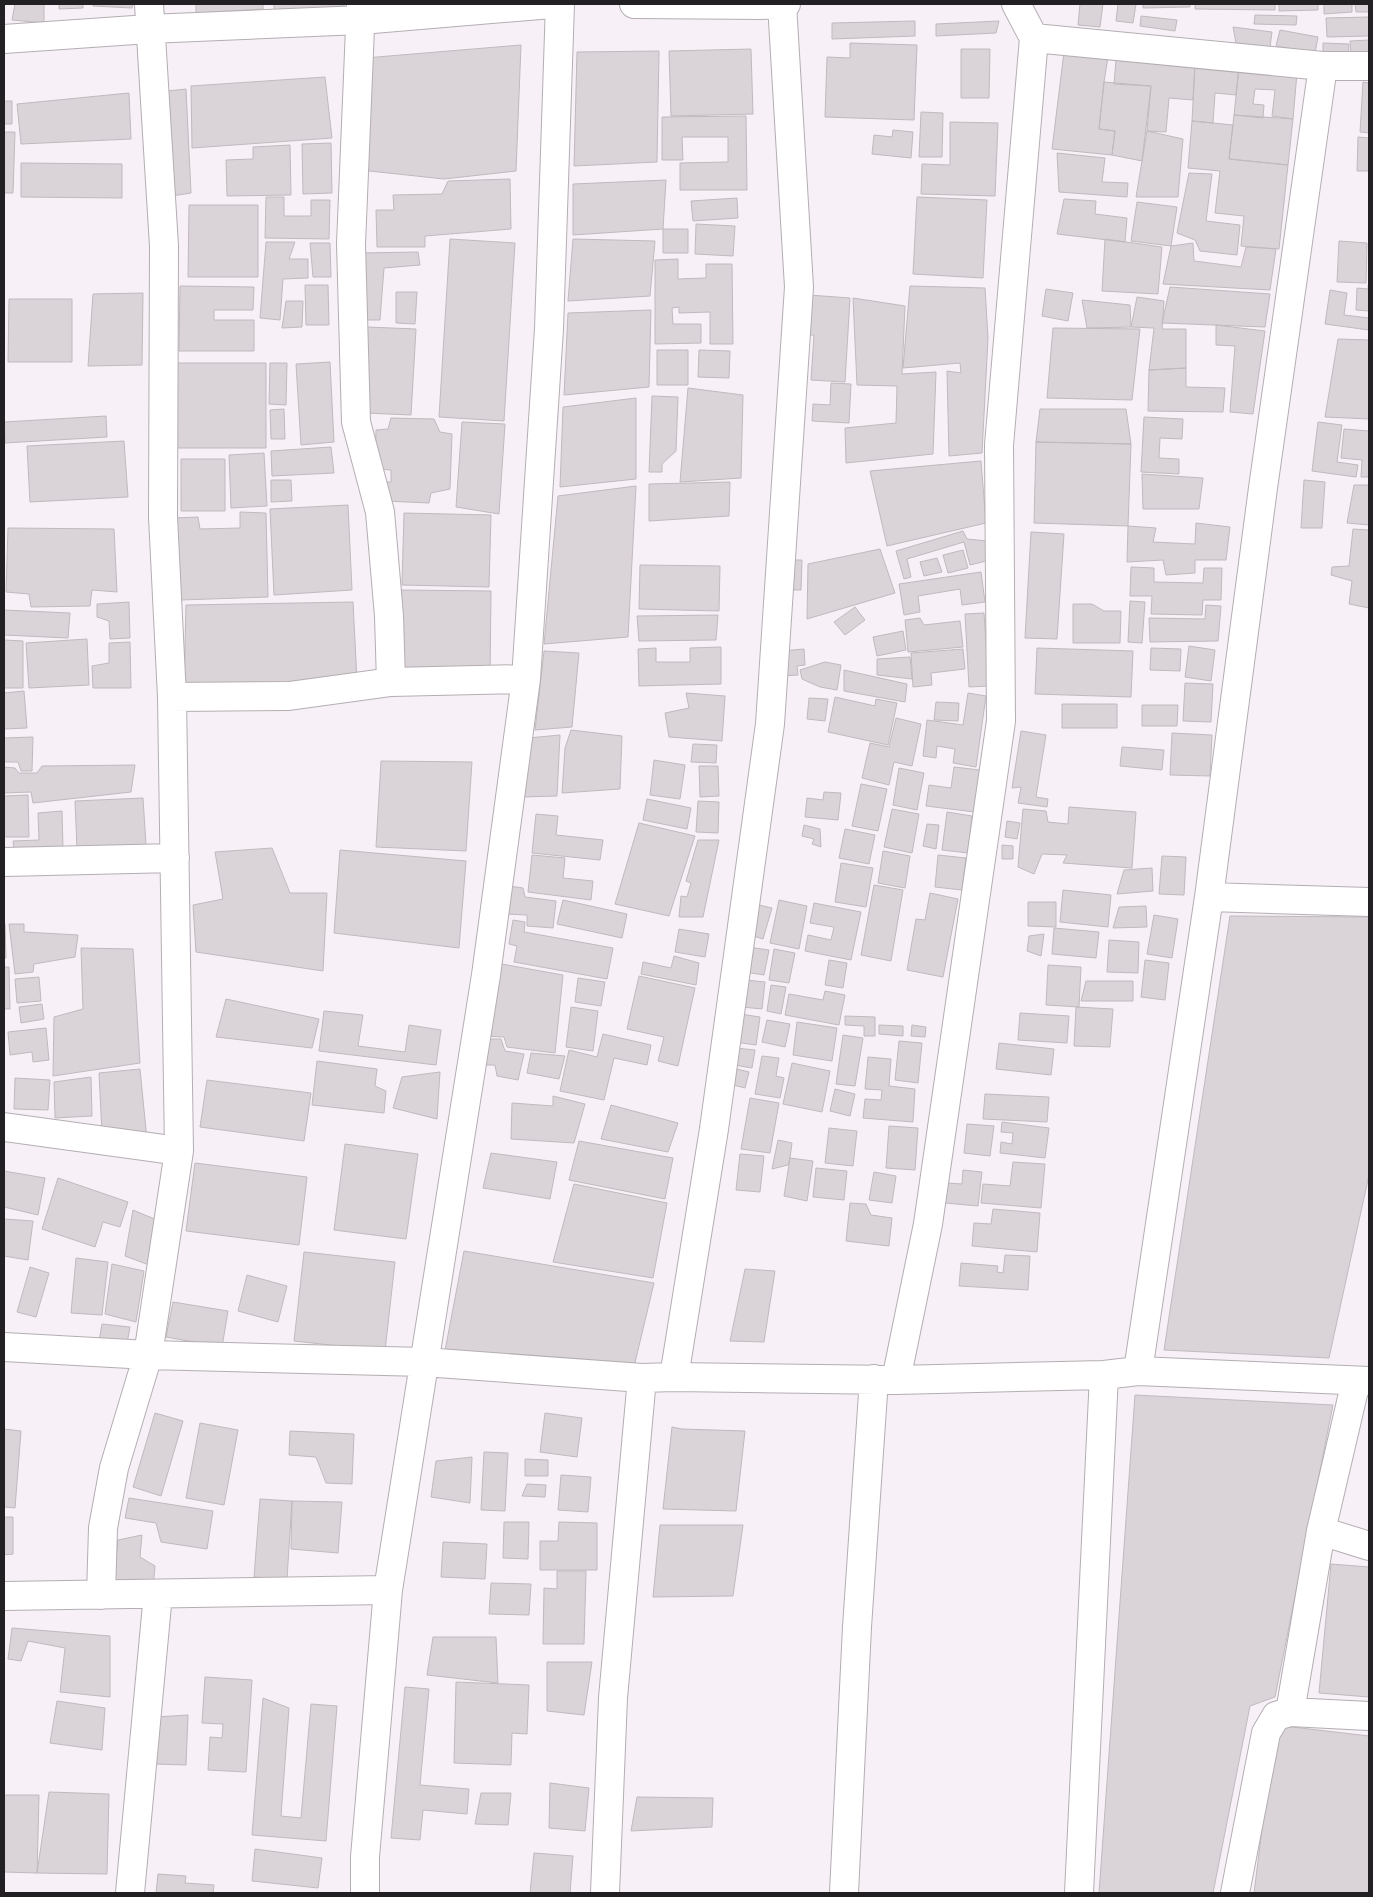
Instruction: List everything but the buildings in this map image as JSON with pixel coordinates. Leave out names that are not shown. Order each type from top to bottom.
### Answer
[{"type":"street","points":[[4,39],[149,17],[361,12],[552,4]]},
{"type":"street","points":[[364,1893],[365,1858],[388,1590],[486,975],[526,679],[549,329],[560,4]]},
{"type":"street","points":[[634,4],[783,4],[799,287],[770,724],[714,1129],[674,1377]]},
{"type":"street","points":[[844,1893],[857,1627],[885,1380],[928,1224],[1001,721],[999,445],[1034,38],[1016,4]]},
{"type":"street","points":[[361,12],[351,244],[356,422],[380,512],[389,616],[391,682]]},
{"type":"street","points":[[101,1595],[103,1528],[114,1468],[148,1356],[179,1151],[172,697],[163,517],[164,246],[149,17]]},
{"type":"street","points":[[1034,38],[1324,66],[1369,66]]},
{"type":"street","points":[[1138,1371],[1209,897],[1262,498],[1324,66]]},
{"type":"street","points":[[172,697],[289,696],[391,682],[526,679]]},
{"type":"street","points":[[4,862],[175,858]]},
{"type":"street","points":[[1209,897],[1369,902]]},
{"type":"street","points":[[4,1126],[179,1151]]},
{"type":"street","points":[[4,1347],[148,1356],[424,1362],[642,1378],[885,1380],[1104,1375],[1138,1371],[1363,1381],[1322,1531],[1290,1712]]},
{"type":"street","points":[[1079,1893],[1104,1375]]},
{"type":"street","points":[[606,1893],[613,1698],[642,1378]]},
{"type":"street","points":[[1322,1531],[1369,1546]]},
{"type":"street","points":[[4,1596],[388,1590]]},
{"type":"street","points":[[130,1893],[158,1594]]},
{"type":"street","points":[[1235,1893],[1266,1733],[1276,1716],[1290,1712],[1369,1716]]}]
